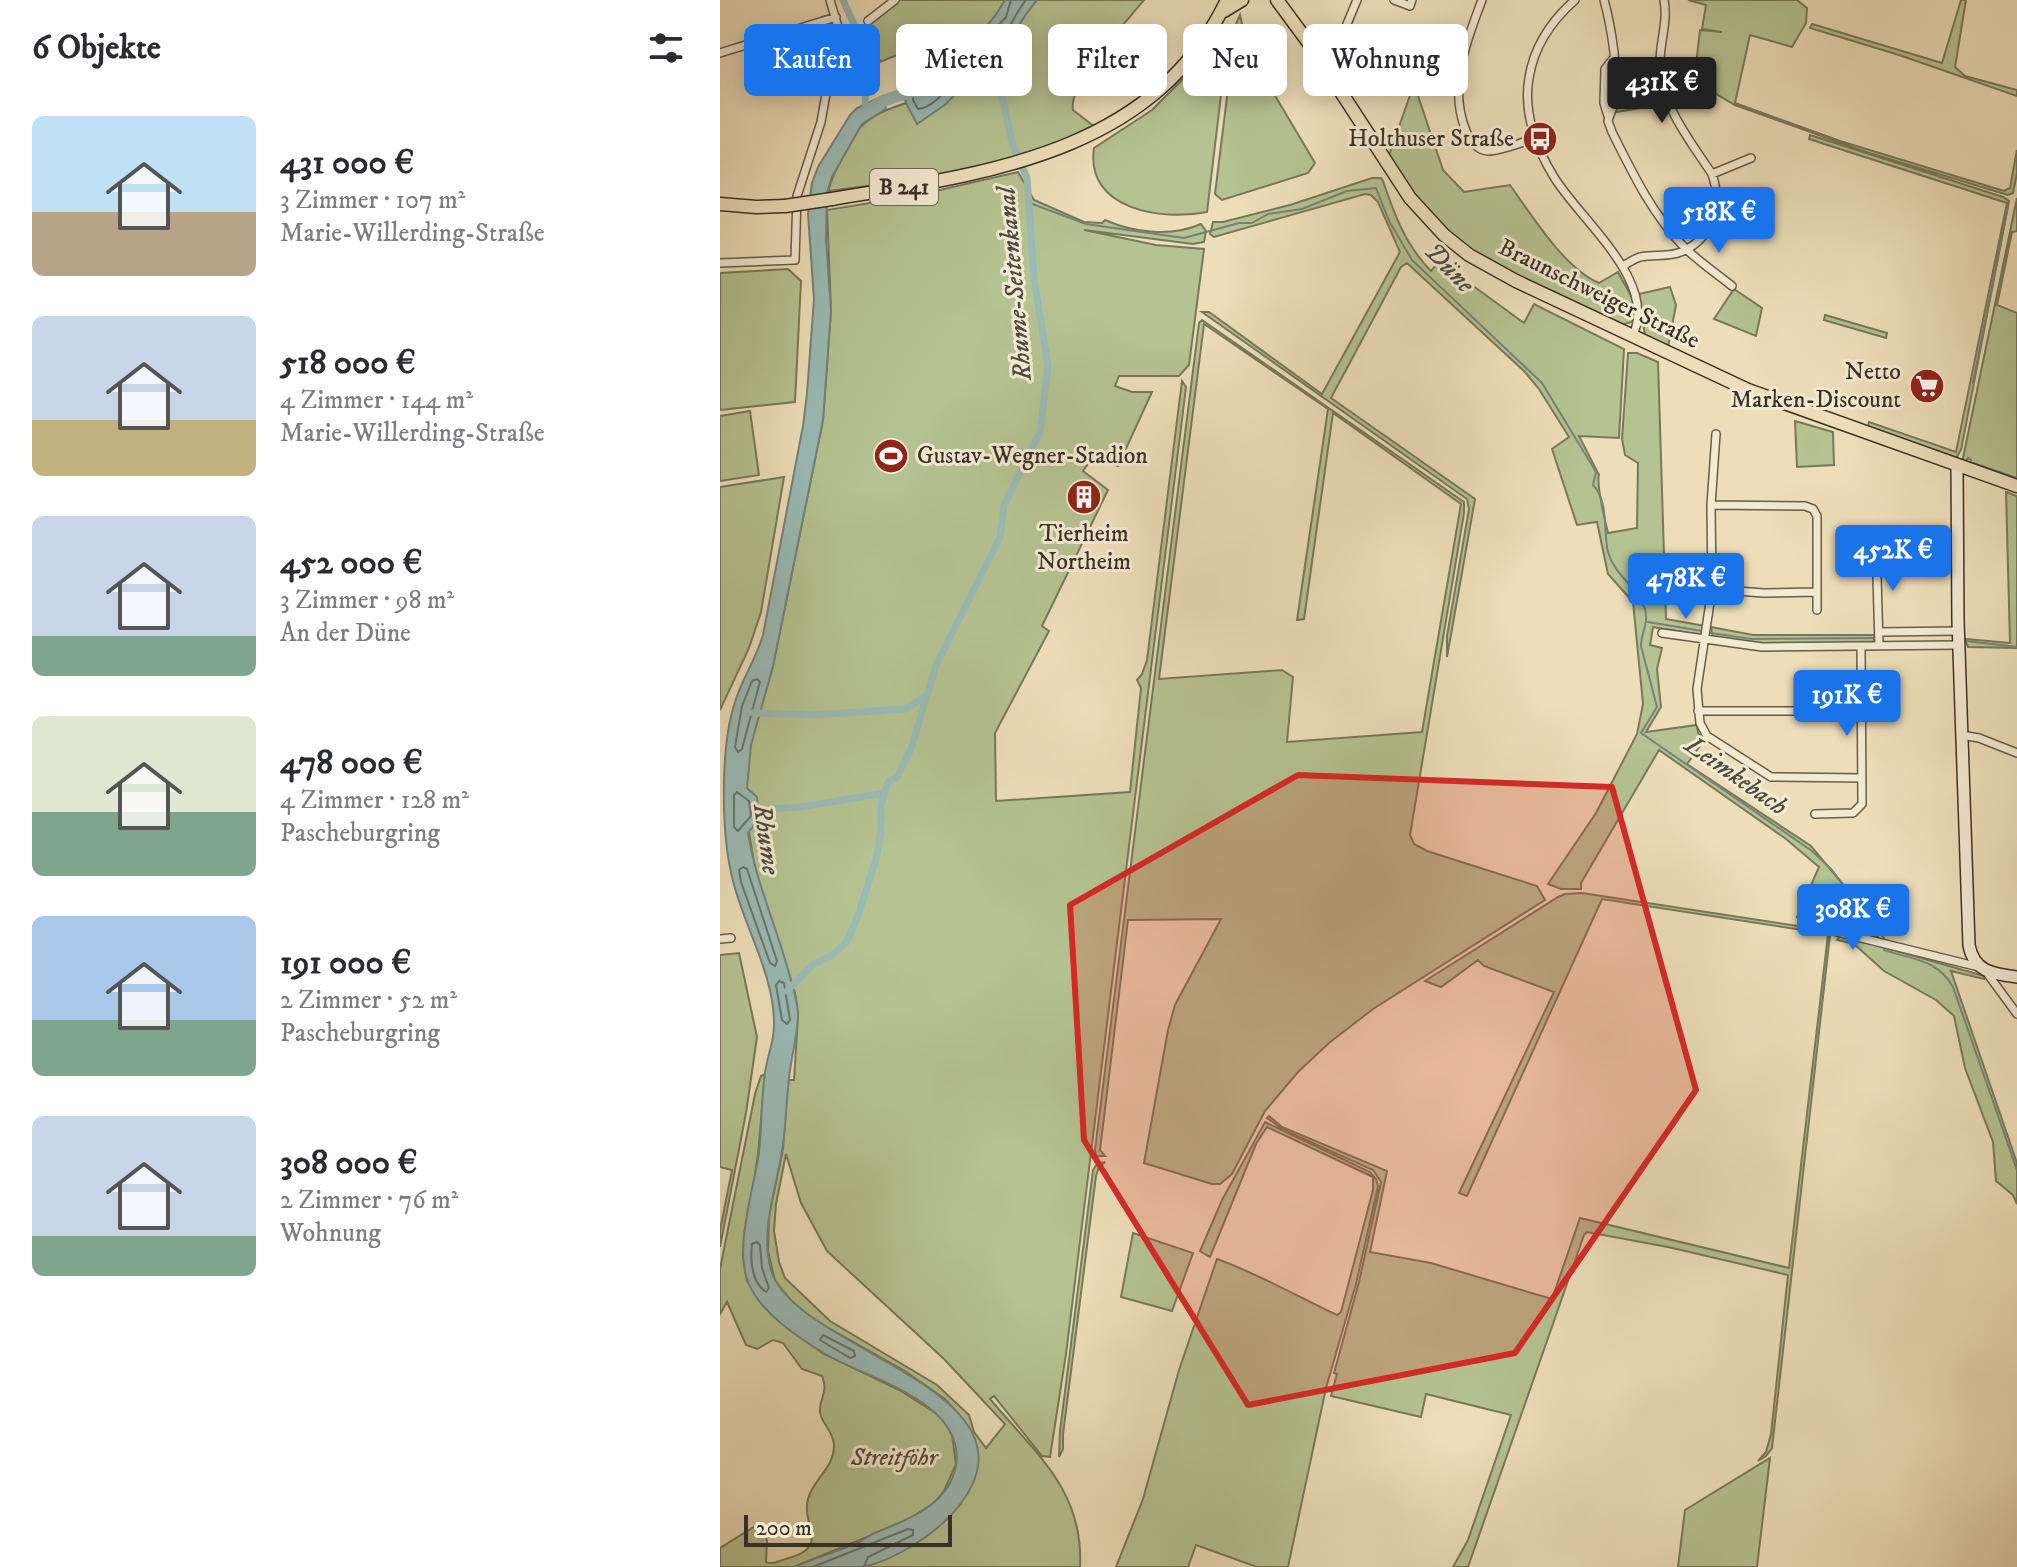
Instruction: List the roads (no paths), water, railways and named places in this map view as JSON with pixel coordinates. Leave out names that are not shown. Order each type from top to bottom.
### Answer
[{"type":"main road","name":"B 241","points":[[720,204],[785,206],[832,199],[976,174],[1061,148],[1108,125],[1154,92],[1206,39],[1227,0]]},
{"type":"main road","points":[[1221,13],[1242,0]]},
{"type":"main road","points":[[1265,0],[1280,4]]},
{"type":"main road","name":"Braunschweiger Straße","points":[[1280,4],[1303,37]]},
{"type":"main road","name":"Braunschweiger Straße","points":[[1342,96],[1416,205],[1462,250],[1516,281],[1758,394],[2017,486]]},
{"type":"street","points":[[720,263],[795,260],[797,196],[821,122],[838,27],[830,0]]},
{"type":"street","points":[[868,21],[895,0]]},
{"type":"street","points":[[1347,24],[1357,0]]},
{"type":"street","points":[[1394,0],[1411,3]]},
{"type":"street","points":[[1482,0],[1458,79],[1459,108],[1466,133],[1476,145],[1488,151],[1536,138]]},
{"type":"street","points":[[1575,0],[1549,26],[1533,58],[1528,97],[1536,138],[1555,179],[1623,266],[1637,298],[1638,319],[1633,335]]},
{"type":"street","points":[[1604,0],[1612,37],[1614,104],[1608,116],[1612,132],[1650,202],[1686,249],[1732,286]]},
{"type":"street","points":[[1623,266],[1639,257],[1676,254],[1686,249],[1705,233],[1715,214],[1717,195],[1712,174],[1668,106],[1663,90],[1660,58],[1665,25],[1664,0]]},
{"type":"street","points":[[720,53],[836,17]]},
{"type":"street","points":[[1712,174],[1751,158]]},
{"type":"street","points":[[1715,214],[1757,226]]},
{"type":"street","points":[[1716,434],[1711,505],[1712,589],[1698,683],[1698,711],[1704,734],[1768,776],[1862,778]]},
{"type":"street","points":[[1957,466],[1958,631],[1968,941],[1972,957],[2017,1014]]},
{"type":"street","points":[[1711,505],[1805,506],[1813,509],[1817,516],[1817,610]]},
{"type":"street","points":[[1876,542],[1879,646]]},
{"type":"street","points":[[1712,589],[1754,593],[1817,592]]},
{"type":"street","points":[[1879,632],[1958,631]]},
{"type":"street","points":[[1662,633],[1762,647],[1959,645]]},
{"type":"street","points":[[1815,814],[1857,811],[1862,804],[1861,646]]},
{"type":"street","points":[[1698,711],[1862,711]]},
{"type":"street","points":[[1961,735],[1979,738],[2017,753]]},
{"type":"street","points":[[1833,931],[2017,977]]},
{"type":"street","points":[[720,939],[731,938]]},
{"type":"water","points":[[1005,0],[1037,0],[1020,24],[988,24]]},
{"type":"water","points":[[883,96],[886,109],[862,124],[832,177],[827,193],[826,239],[831,310],[823,420],[773,666],[751,745],[747,788],[757,797],[759,819],[748,833],[760,883],[794,989],[798,1013],[783,1142],[768,1225],[768,1255],[771,1270],[790,1299],[824,1325],[911,1376],[949,1404],[973,1435],[977,1471],[953,1513],[923,1539],[898,1554],[860,1567],[794,1567],[853,1545],[926,1509],[945,1491],[956,1465],[955,1443],[945,1424],[929,1408],[908,1394],[822,1352],[790,1331],[770,1313],[748,1282],[743,1252],[746,1218],[759,1152],[765,1073],[774,1026],[770,989],[738,899],[729,862],[724,816],[727,742],[735,702],[763,635],[803,426],[814,299],[808,214],[812,183],[818,167],[850,115],[857,108]]},
{"type":"water","points":[[905,96],[954,96],[917,124]]},
{"type":"waterway","points":[[843,0],[867,53],[865,111]]},
{"type":"waterway","name":"Rhume","points":[[870,109],[898,96]]},
{"type":"waterway","name":"Rhume-Seitenkanal","points":[[787,991],[812,965],[834,954],[846,943],[876,859],[881,805],[888,782],[897,777],[911,749],[936,665],[1000,537],[1004,505],[1040,432],[1048,366],[1034,278],[1027,178],[1013,146],[1002,96]]},
{"type":"waterway","name":"Düne","points":[[1027,202],[1086,224],[1184,238],[1239,223],[1252,223],[1268,214],[1302,209],[1347,191],[1376,188],[1389,221],[1412,260],[1542,383],[1596,472],[1593,485],[1601,499],[1608,552],[1615,567],[1637,594],[1646,614],[1641,646],[1657,707],[1641,733],[1812,851],[1832,870],[1886,941]]},
{"type":"waterway","points":[[1973,383],[2008,206]]},
{"type":"waterway","points":[[1973,463],[2017,478]]},
{"type":"waterway","name":"Düne","points":[[1648,622],[1702,631]]},
{"type":"waterway","name":"Düne","points":[[1711,633],[1752,639],[1873,638]]},
{"type":"waterway","name":"Düne","points":[[1966,641],[2017,647]]},
{"type":"waterway","name":"Rhume-Seitenkanal","points":[[753,713],[813,715],[905,709],[925,697]]},
{"type":"waterway","points":[[758,810],[800,807],[885,793]]},
{"type":"waterway","name":"Leimkebach","points":[[1885,947],[1884,950],[1932,966],[1953,987],[2017,1170]]},
{"type":"place","name":"Holthuser Straße","points":[[1540,139]]},
{"type":"place","name":"Netto Marken-Discount","points":[[1927,386]]},
{"type":"place","name":"Gustav-Wegner-Stadion","points":[[891,456]]},
{"type":"place","name":"Tierheim Northeim","points":[[1084,497]]},
{"type":"park label","name":"Streitföhr","points":[[894,1458]]}]
